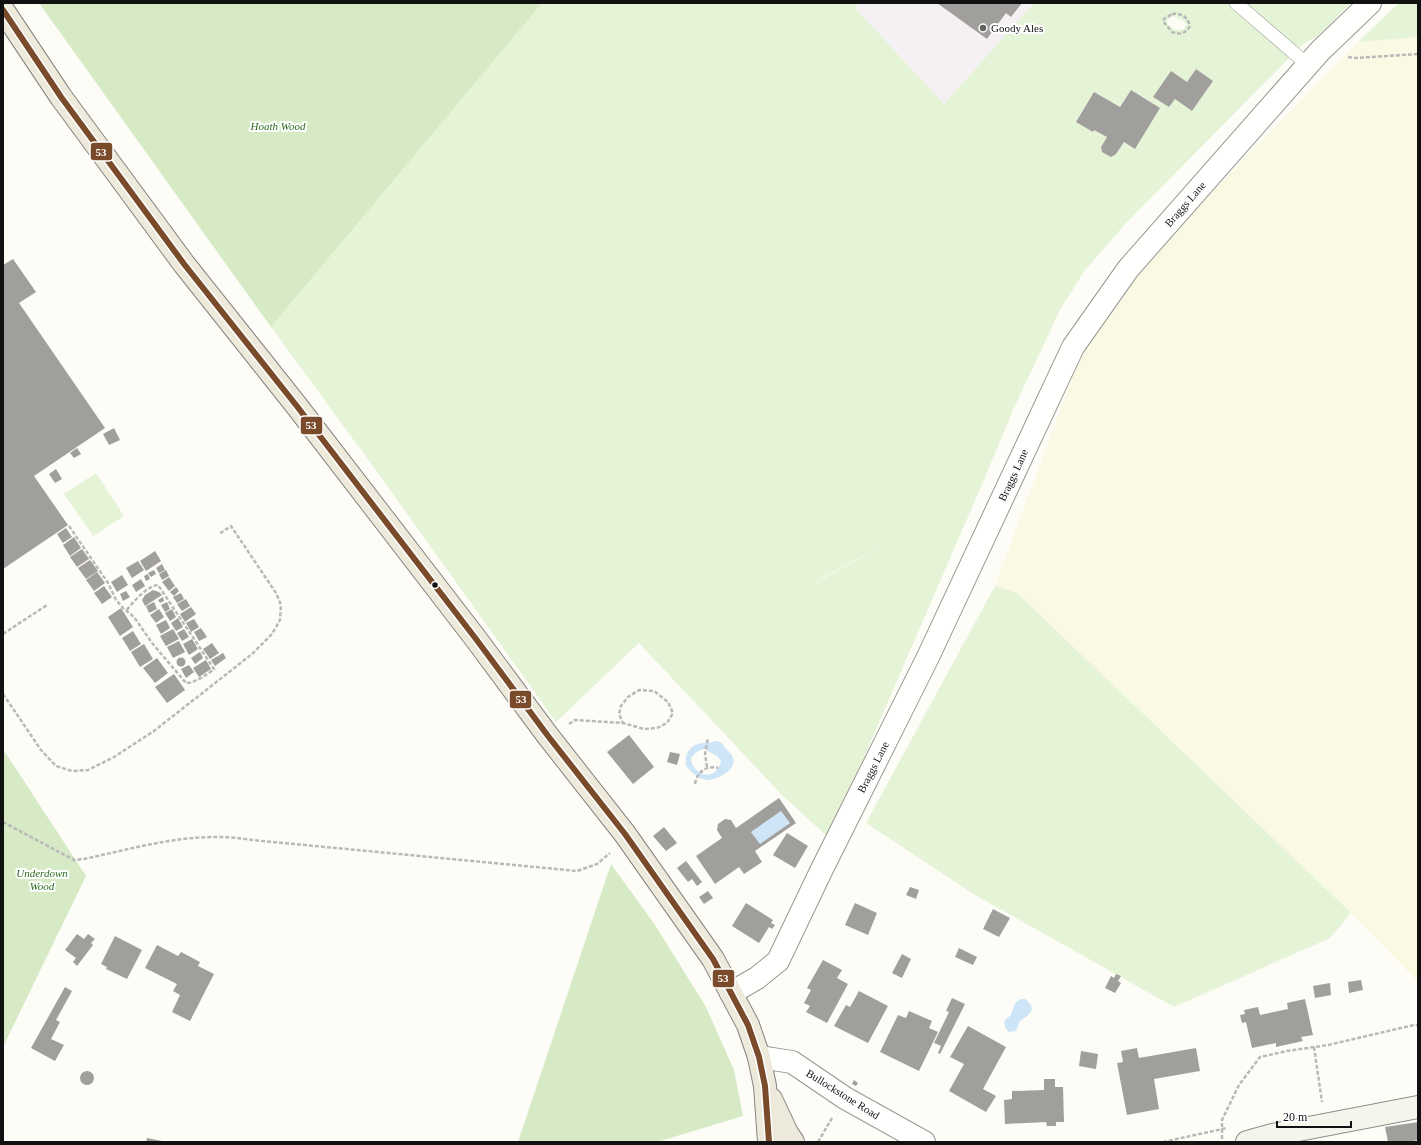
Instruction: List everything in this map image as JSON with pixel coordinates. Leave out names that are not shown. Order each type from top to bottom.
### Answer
[{"type":"main road","points":[[3,10],[61,97],[184,264],[476,639],[548,736],[625,834],[713,959],[748,1025],[759,1057],[765,1086],[770,1142]]},
{"type":"main road","points":[[765,1086],[787,1133],[793,1142]]},
{"type":"street","name":"Braggs Lane","points":[[731,993],[758,978],[778,961],[821,870],[928,657],[1073,347],[1128,269],[1314,58],[1370,3]]},
{"type":"street","name":"Bullockstone Road","points":[[759,1057],[792,1062],[845,1098],[924,1142]]},
{"type":"street","points":[[1247,1142],[1287,1132],[1418,1107]]},
{"type":"lane","points":[[1236,3],[1314,58]]},
{"type":"path","points":[[1172,14],[1185,16],[1190,26],[1181,34],[1172,32],[1163,22],[1164,19],[1172,14]]},
{"type":"path","points":[[1314,58],[1356,58],[1418,54]]},
{"type":"path","points":[[69,526],[108,584],[116,600],[126,611],[134,617],[152,643],[186,683],[202,678],[214,669],[158,585],[153,585],[137,598],[126,611]]},
{"type":"path","points":[[3,694],[42,750],[56,766],[72,771],[88,770],[114,757],[154,731],[252,654],[272,634],[280,620],[281,604],[276,593],[231,526],[219,534]]},
{"type":"path","points":[[3,634],[47,605]]},
{"type":"path","points":[[548,736],[575,720],[623,723],[644,729],[657,728],[667,723],[673,713],[668,702],[654,691],[639,690],[628,697],[621,706],[619,714],[623,723]]},
{"type":"path","points":[[707,768],[705,754],[708,738]]},
{"type":"path","points":[[695,784],[700,774],[707,768],[718,768]]},
{"type":"path","points":[[3,822],[74,860],[184,838],[233,837],[260,841],[577,871],[597,864],[611,852],[625,834]]},
{"type":"path","points":[[1222,1142],[1222,1120],[1239,1085],[1260,1057],[1287,1051],[1328,1045],[1418,1025]]},
{"type":"path","points":[[1314,1047],[1323,1106]]},
{"type":"shaded area","points":[[859,3],[1034,3],[944,104],[856,9]]},
{"type":"green space","name":"Hoath Wood","points":[[39,3],[542,3],[271,327]]},
{"type":"green space","points":[[542,3],[859,3],[856,9],[944,104],[1034,3],[1351,3],[1317,37],[1303,44],[1127,222],[1085,270],[1060,310],[1013,410],[829,838],[782,795],[639,643],[556,722],[386,484],[271,327]],"holes":[[[1173,16],[1184,21],[1186,24],[1184,29],[1177,30],[1172,28],[1167,23],[1167,20]],[[1196,69],[1213,81],[1192,111],[1175,99],[1169,107],[1153,97],[1187,82]],[[1131,90],[1160,108],[1135,149],[1124,142],[1116,154],[1111,156],[1102,152],[1101,147],[1107,137],[1094,130],[1093,132],[1076,122],[1094,92],[1120,107]],[[899,537],[813,584],[824,577]]]},
{"type":"green space","points":[[1399,3],[1418,3],[1418,37],[1358,42]]},
{"type":"green space","points":[[1418,37],[1418,982],[1351,913],[1017,593],[995,586],[1090,330],[1127,280],[1358,42]]},
{"type":"green space","points":[[96,473],[124,516],[93,536],[64,494]]},
{"type":"green space","points":[[995,586],[1017,593],[1351,913],[1330,938],[1174,1007],[975,895],[866,823]]},
{"type":"green space","name":"Underdown Wood","points":[[3,749],[86,876],[3,1047]]},
{"type":"green space","points":[[611,864],[655,925],[706,1007],[734,1070],[743,1116],[657,1142],[518,1142]]},
{"type":"water","points":[[716,741],[722,744],[732,755],[733,762],[732,766],[725,774],[711,780],[707,780],[690,771],[686,766],[686,757],[689,750],[695,745]],"holes":[[[704,749],[717,756],[721,761],[718,768],[709,774],[699,772],[692,764],[691,758],[700,750]]]},
{"type":"water","points":[[781,811],[790,823],[760,844],[751,832]]},
{"type":"water","points":[[1021,999],[1025,999],[1032,1009],[1027,1016],[1020,1021],[1016,1031],[1009,1032],[1006,1029],[1004,1022],[1010,1015],[1016,1003]]},
{"type":"building","name":"Goody Ales","points":[[937,3],[1022,3],[1011,17],[1006,13],[987,39]]},
{"type":"building","points":[[1196,69],[1213,81],[1192,111],[1175,99],[1169,107],[1153,97],[1171,71],[1187,82]]},
{"type":"building","points":[[1131,90],[1160,108],[1135,149],[1124,142],[1116,154],[1111,157],[1102,152],[1101,147],[1107,137],[1094,130],[1093,132],[1076,122],[1094,92],[1120,107]]},
{"type":"building","points":[[13,259],[36,292],[19,303],[105,428],[34,476],[68,525],[3,569],[3,265]]},
{"type":"building","points":[[114,428],[120,440],[109,445],[103,434]]},
{"type":"building","points":[[77,448],[81,454],[74,458],[70,453]]},
{"type":"building","points":[[56,469],[62,479],[55,483],[49,474]]},
{"type":"building","points":[[66,528],[72,537],[63,543],[57,534]]},
{"type":"building","points":[[74,537],[81,548],[70,556],[63,545]]},
{"type":"building","points":[[82,549],[89,559],[77,567],[70,557]]},
{"type":"building","points":[[155,551],[161,561],[146,571],[140,561]]},
{"type":"building","points":[[90,560],[98,571],[86,579],[78,568]]},
{"type":"building","points":[[138,561],[144,570],[132,578],[126,568]]},
{"type":"building","points":[[162,564],[165,570],[159,573],[156,568]]},
{"type":"building","points":[[154,570],[156,574],[151,577],[148,573]]},
{"type":"building","points":[[166,570],[169,576],[162,580],[159,574]]},
{"type":"building","points":[[97,572],[105,583],[94,591],[86,580]]},
{"type":"building","points":[[148,574],[150,579],[146,581],[144,576]]},
{"type":"building","points":[[122,575],[128,585],[117,592],[111,582]]},
{"type":"building","points":[[169,577],[175,586],[169,591],[162,582]]},
{"type":"building","points":[[141,579],[145,586],[136,592],[132,585]]},
{"type":"building","points":[[104,586],[112,597],[102,604],[94,593]]},
{"type":"building","points":[[176,587],[179,591],[174,596],[170,592]]},
{"type":"building","points":[[153,590],[162,595],[145,606],[142,600],[145,595]]},
{"type":"building","points":[[126,591],[130,597],[123,601],[120,594]]},
{"type":"building","points":[[181,593],[184,599],[177,603],[173,597]]},
{"type":"building","points":[[163,597],[164,601],[160,603],[158,600]]},
{"type":"building","points":[[186,599],[190,606],[182,611],[177,604]]},
{"type":"building","points":[[154,602],[157,609],[149,613],[146,606]]},
{"type":"building","points":[[167,602],[170,609],[165,612],[161,605]]},
{"type":"building","points":[[191,607],[196,614],[185,622],[180,614]]},
{"type":"building","points":[[121,608],[133,627],[120,636],[108,617]]},
{"type":"building","points":[[159,609],[164,617],[156,623],[150,615]]},
{"type":"building","points":[[172,609],[176,617],[170,621],[165,613]]},
{"type":"building","points":[[178,618],[183,627],[176,631],[171,623]]},
{"type":"building","points":[[194,619],[199,627],[191,632],[186,623]]},
{"type":"building","points":[[166,620],[170,628],[161,634],[156,625]]},
{"type":"building","points":[[201,628],[207,637],[199,641],[194,632]]},
{"type":"building","points":[[173,629],[179,639],[166,646],[160,636]]},
{"type":"building","points":[[184,629],[189,637],[182,641],[177,633]]},
{"type":"building","points":[[133,631],[141,644],[130,651],[122,638]]},
{"type":"building","points":[[192,639],[198,649],[189,655],[183,644]]},
{"type":"building","points":[[179,641],[185,652],[173,658],[167,647]]},
{"type":"building","points":[[212,643],[219,653],[210,659],[203,649]]},
{"type":"building","points":[[144,644],[153,659],[140,667],[131,652]]},
{"type":"building","points":[[200,652],[203,658],[195,664],[191,658]]},
{"type":"building","points":[[223,653],[226,658],[215,666],[211,660]]},
{"type":"building","points":[[157,658],[168,673],[155,683],[143,668]]},
{"type":"building","points":[[179,658],[183,658],[185,662],[183,666],[179,666],[177,664],[177,660]]},
{"type":"building","points":[[206,660],[211,669],[199,677],[193,668]]},
{"type":"building","points":[[189,665],[194,672],[186,678],[181,669]]},
{"type":"building","points":[[174,674],[185,690],[167,703],[155,687]]},
{"type":"building","points":[[629,735],[654,767],[633,784],[607,752]]},
{"type":"building","points":[[670,752],[680,754],[677,765],[667,762]]},
{"type":"building","points":[[779,798],[796,823],[755,851],[762,862],[744,874],[739,867],[715,884],[696,856],[722,838],[717,830],[718,824],[725,819],[731,820],[736,828]],"holes":[[[781,811],[790,823],[760,844],[751,832]]]},
{"type":"building","points":[[664,827],[677,843],[666,851],[653,836]]},
{"type":"building","points":[[787,833],[808,846],[795,868],[773,855]]},
{"type":"building","points":[[686,861],[702,882],[697,886],[692,879],[688,882],[677,868]]},
{"type":"building","points":[[910,887],[919,890],[916,899],[906,895]]},
{"type":"building","points":[[708,891],[713,898],[704,904],[699,897]]},
{"type":"building","points":[[746,903],[773,920],[771,923],[775,925],[772,929],[769,927],[759,943],[732,926]]},
{"type":"building","points":[[855,903],[877,913],[868,935],[845,925]]},
{"type":"building","points":[[993,909],[1010,918],[999,937],[983,929]]},
{"type":"building","points":[[77,934],[84,939],[88,934],[95,939],[91,943],[93,945],[77,966],[73,962],[76,958],[65,950]]},
{"type":"building","points":[[115,936],[142,950],[127,979],[106,969],[107,967],[101,964]]},
{"type":"building","points":[[157,945],[178,956],[181,952],[200,962],[198,966],[214,974],[190,1021],[172,1012],[180,995],[173,991],[177,984],[145,968]]},
{"type":"building","points":[[959,948],[977,957],[973,965],[955,957]]},
{"type":"building","points":[[902,954],[911,959],[902,978],[892,973]]},
{"type":"building","points":[[823,960],[842,970],[837,978],[848,984],[827,1023],[806,1012],[810,1006],[804,1003],[811,990],[807,988]]},
{"type":"building","points":[[1116,974],[1121,976],[1118,981],[1121,983],[1115,993],[1105,988],[1111,976],[1114,978]]},
{"type":"building","points":[[1361,980],[1363,990],[1349,993],[1348,982]]},
{"type":"building","points":[[1330,983],[1331,995],[1315,998],[1313,986]]},
{"type":"building","points":[[65,987],[72,991],[56,1020],[60,1022],[51,1039],[64,1045],[55,1061],[31,1048]]},
{"type":"building","points":[[859,991],[888,1006],[868,1043],[834,1026],[846,1005],[850,1007]]},
{"type":"building","points":[[952,998],[965,1004],[940,1054],[938,1053],[941,1046],[934,1043],[949,1012],[946,1011]]},
{"type":"building","points":[[1305,999],[1313,1035],[1301,1037],[1303,1041],[1276,1047],[1276,1043],[1252,1048],[1246,1022],[1242,1023],[1240,1015],[1245,1014],[1244,1010],[1258,1007],[1260,1015],[1288,1009],[1287,1003]]},
{"type":"building","points":[[909,1011],[932,1021],[929,1028],[938,1032],[919,1071],[880,1052],[898,1015],[906,1018]]},
{"type":"building","points":[[968,1026],[1006,1047],[983,1089],[996,1096],[986,1112],[949,1091],[964,1064],[950,1057]]},
{"type":"building","points":[[1137,1048],[1139,1058],[1196,1048],[1200,1071],[1154,1079],[1159,1109],[1127,1115],[1117,1063],[1123,1062],[1121,1051]]},
{"type":"building","points":[[1081,1051],[1098,1054],[1096,1069],[1079,1066]]},
{"type":"building","points":[[87,1071],[92,1073],[94,1078],[92,1083],[87,1085],[82,1083],[80,1078],[82,1073]]},
{"type":"building","points":[[1044,1079],[1055,1079],[1055,1087],[1063,1087],[1064,1122],[1056,1122],[1056,1126],[1047,1126],[1046,1122],[1005,1124],[1004,1100],[1012,1099],[1012,1091],[1044,1090]]},
{"type":"building","points":[[854,1080],[858,1083],[856,1086],[852,1084]]},
{"type":"building","points":[[1418,1122],[1418,1140],[1413,1142],[1388,1142],[1385,1127]]},
{"type":"building","points":[[147,1138],[162,1141],[162,1142],[146,1142]]},
{"type":"transit line","name":"53","points":[[3,10],[61,97],[184,264],[296,405],[476,639],[548,736],[625,834],[713,959],[748,1025],[759,1057],[765,1086],[769,1142]]},
{"type":"place","name":"Goody Ales","points":[[983,28]]}]
